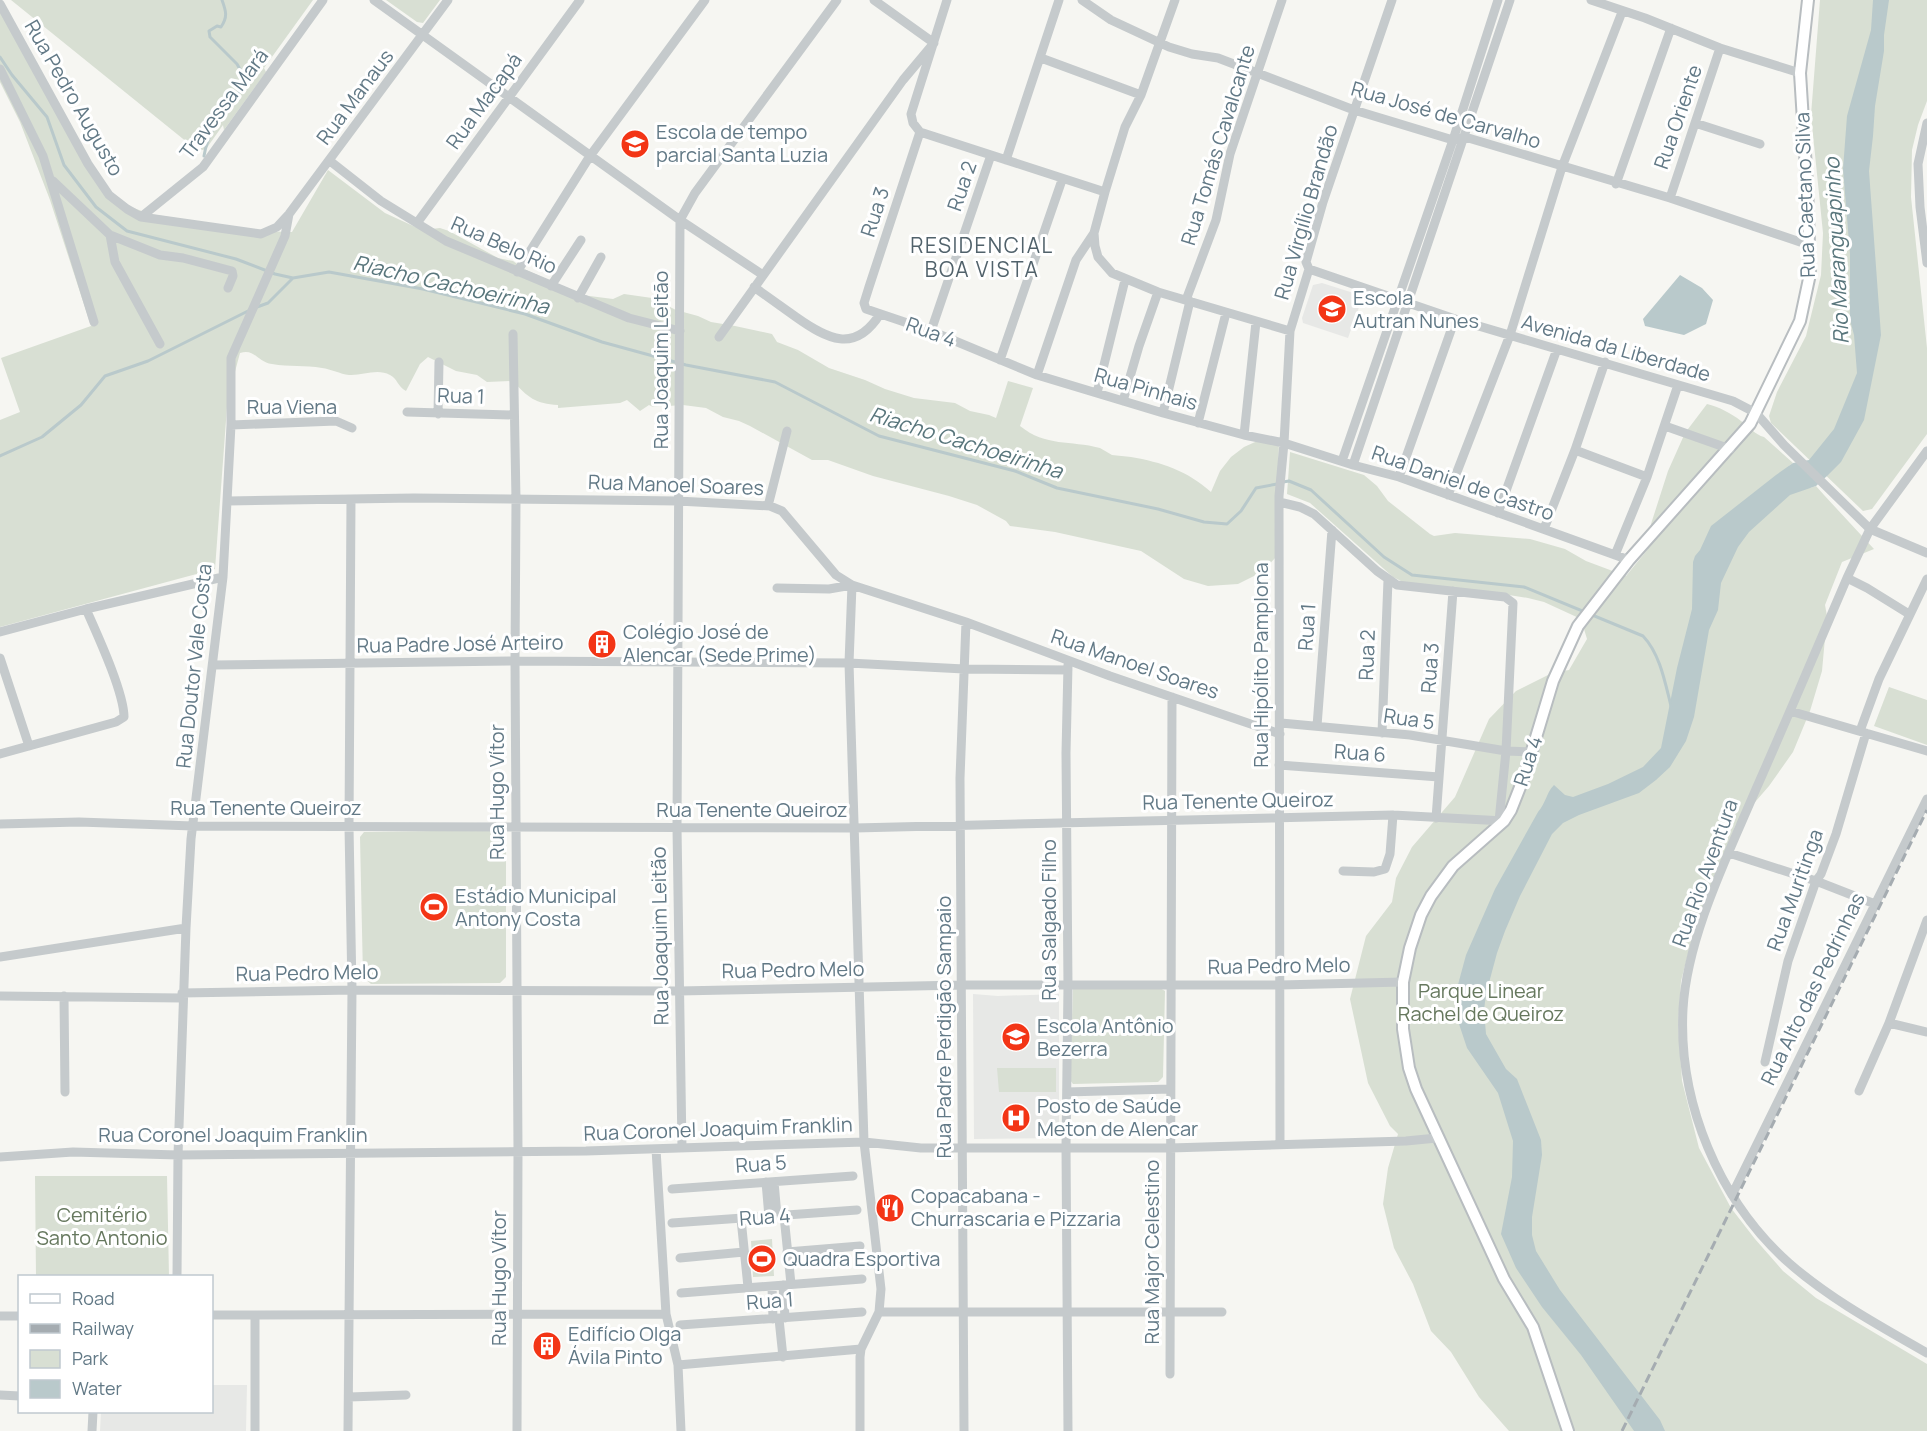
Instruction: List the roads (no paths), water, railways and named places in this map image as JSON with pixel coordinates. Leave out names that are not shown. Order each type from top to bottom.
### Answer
[{"type":"main road","name":"Rua Caetano Silva","points":[[1756,413],[1800,321],[1810,274],[1808,185],[1800,73],[1808,0]]},
{"type":"main road","name":"Rua 4","points":[[1568,1431],[1533,1327],[1504,1279],[1416,1089],[1409,1068],[1403,1029],[1404,982],[1414,933],[1431,896],[1453,866],[1502,821],[1518,794],[1552,681],[1578,626],[1629,560],[1730,448],[1756,413]]},
{"type":"street","name":"Travessa Mará","points":[[141,217],[204,167],[323,0]]},
{"type":"street","points":[[374,0],[680,220],[763,275]]},
{"type":"street","name":"Rua Manaus","points":[[289,214],[448,0]]},
{"type":"street","name":"Rua Macapá","points":[[417,224],[580,0]]},
{"type":"street","points":[[517,272],[590,156],[705,0]]},
{"type":"street","points":[[680,220],[695,193],[837,0]]},
{"type":"street","points":[[719,338],[903,80],[934,43],[874,0]]},
{"type":"street","name":"Rua 3","points":[[864,303],[918,129],[911,119],[911,114],[947,0]]},
{"type":"street","points":[[1006,160],[1059,0]]},
{"type":"street","name":"Rua José de Carvalho","points":[[1082,0],[1111,20],[1161,43],[1259,72],[1354,110],[1453,140],[1465,137],[1616,184],[1670,198],[1809,244]]},
{"type":"street","points":[[1037,375],[1076,260],[1094,233],[1125,127],[1141,95],[1176,0]]},
{"type":"street","name":"Rua Tomás Cavalcante","points":[[1163,413],[1188,300],[1216,220],[1230,154],[1282,0]]},
{"type":"street","name":"Rua Virgílio Brandão","points":[[1290,331],[1309,269],[1306,262],[1323,202],[1392,0]]},
{"type":"street","points":[[1342,461],[1453,140],[1498,0]]},
{"type":"street","points":[[1353,465],[1510,0]]},
{"type":"street","points":[[1591,0],[1720,48],[1800,73]]},
{"type":"street","name":"Rua Pedro Augusto","points":[[0,4],[88,164],[109,195],[127,209],[141,217],[261,234],[277,228],[289,214]]},
{"type":"street","points":[[1448,495],[1510,335],[1562,167],[1622,12]]},
{"type":"street","points":[[1616,184],[1671,28]]},
{"type":"street","name":"Rua Oriente","points":[[1670,198],[1720,48]]},
{"type":"street","points":[[1481,52],[1491,55]]},
{"type":"street","points":[[1041,58],[1141,95]]},
{"type":"street","points":[[0,69],[39,147],[94,322]]},
{"type":"street","points":[[1695,123],[1760,144]]},
{"type":"street","points":[[1927,123],[1918,164],[1920,207],[1927,263]]},
{"type":"street","points":[[918,129],[1062,180],[1105,192]]},
{"type":"street","name":"Rua 2","points":[[931,331],[992,155]]},
{"type":"street","name":"Rua Belo Rio","points":[[330,161],[381,201],[446,241],[629,318],[680,331]]},
{"type":"street","points":[[51,180],[110,235],[160,255],[183,258],[232,271],[233,276],[228,288]]},
{"type":"street","points":[[1000,360],[1062,180]]},
{"type":"street","name":"Rua Doutor Vale Costa","points":[[177,1275],[182,995],[193,826],[223,577],[231,425],[231,358],[285,236],[289,214]]},
{"type":"street","name":"Rua Joaquim Leitão","points":[[680,220],[677,828],[682,1148]]},
{"type":"street","points":[[1423,226],[1433,230]]},
{"type":"street","points":[[1094,233],[1098,257],[1112,273],[1125,280],[1290,331]]},
{"type":"street","points":[[110,235],[115,262],[160,344]]},
{"type":"street","points":[[551,286],[581,240]]},
{"type":"street","points":[[578,298],[601,257]]},
{"type":"street","name":"Avenida da Liberdade","points":[[1309,269],[1455,319],[1733,401],[1756,413],[1870,529]]},
{"type":"street","points":[[1097,393],[1125,280]]},
{"type":"street","points":[[754,287],[816,331],[836,339],[843,340],[865,333],[873,326],[880,314]]},
{"type":"street","points":[[1123,401],[1158,292]]},
{"type":"street","name":"Rua 4","points":[[864,303],[866,309],[931,331],[1000,360]]},
{"type":"street","points":[[1197,423],[1226,313]]},
{"type":"street","points":[[1399,477],[1455,319]]},
{"type":"street","points":[[1244,435],[1256,322]]},
{"type":"street","name":"Rua Hipólito Pamplona","points":[[1280,1144],[1279,499],[1290,331]]},
{"type":"street","name":"Rua Hugo Vítor","points":[[513,333],[516,500],[517,1431]]},
{"type":"street","points":[[1498,513],[1557,350]]},
{"type":"street","name":"Rua Pinhais","points":[[1000,360],[1037,375],[1197,423],[1284,443]]},
{"type":"street","points":[[438,414],[440,362]]},
{"type":"street","points":[[1544,529],[1575,450],[1605,362]]},
{"type":"street","points":[[1615,555],[1647,477],[1678,385]]},
{"type":"street","name":"Rua 1","points":[[408,412],[514,415]]},
{"type":"street","name":"Rua Viena","points":[[231,425],[336,421],[352,428]]},
{"type":"street","points":[[1665,426],[1730,448]]},
{"type":"street","points":[[768,506],[786,430]]},
{"type":"street","name":"Rua Daniel de Castro","points":[[1284,443],[1399,477],[1629,560]]},
{"type":"street","points":[[1575,450],[1647,477]]},
{"type":"street","name":"Rua Rio Aventura","points":[[1927,451],[1870,529],[1847,578],[1729,854],[1695,943],[1683,1009],[1688,1082],[1706,1144],[1732,1195],[1757,1229],[1788,1262],[1820,1288],[1927,1353]]},
{"type":"street","points":[[348,1431],[352,990],[349,827],[351,499]]},
{"type":"street","name":"Rua Manoel Soares","points":[[228,501],[351,499],[678,501],[768,506],[782,511],[836,575],[852,585],[966,622],[1280,734]]},
{"type":"street","points":[[1279,499],[1307,510],[1388,580],[1405,588],[1453,591]]},
{"type":"street","points":[[1870,529],[1927,553]]},
{"type":"street","name":"Rua 1","points":[[1317,726],[1332,530]]},
{"type":"street","points":[[0,632],[223,577]]},
{"type":"street","points":[[1847,578],[1868,588],[1909,614]]},
{"type":"street","name":"Rua Muritinga","points":[[1765,1062],[1788,961],[1816,881],[1821,874],[1836,834],[1863,732],[1880,679],[1927,579]]},
{"type":"street","name":"Rua 2","points":[[1382,733],[1388,580]]},
{"type":"street","points":[[777,588],[829,590],[852,585],[849,663],[864,1142],[880,1289],[879,1312],[861,1349],[860,1431]]},
{"type":"street","name":"Rua 3","points":[[1436,818],[1453,591]]},
{"type":"street","name":"Rua 4","points":[[1453,591],[1505,597],[1511,600],[1514,606],[1502,821]]},
{"type":"street","points":[[0,754],[116,722],[124,717],[123,704],[86,609]]},
{"type":"street","name":"Rua Padre Perdigão Sampaio","points":[[964,1431],[960,826],[966,622]]},
{"type":"street","points":[[0,658],[29,746]]},
{"type":"street","name":"Rua Salgado Filho","points":[[1068,660],[1066,824],[1068,1431]]},
{"type":"street","name":"Rua Padre José Arteiro","points":[[213,665],[515,661],[849,663],[964,669],[1068,670]]},
{"type":"street","name":"Rua Major Celestino","points":[[1170,1374],[1172,697]]},
{"type":"street","points":[[1790,711],[1927,751]]},
{"type":"street","name":"Rua 5","points":[[1281,723],[1410,735],[1506,751],[1532,752]]},
{"type":"street","name":"Rua 6","points":[[1279,765],[1439,777]]},
{"type":"street","name":"Rua Alto das Pedrinhas","points":[[1732,1195],[1927,799]]},
{"type":"street","points":[[1343,871],[1374,872],[1385,868],[1390,854],[1392,815]]},
{"type":"street","name":"Rua Tenente Queiroz","points":[[0,824],[79,822],[193,826],[855,828],[1392,815],[1502,821]]},
{"type":"street","points":[[1729,854],[1816,881],[1875,904]]},
{"type":"street","points":[[1859,1091],[1889,1023],[1927,920]]},
{"type":"street","points":[[0,957],[186,928]]},
{"type":"street","name":"Rua Pedro Melo","points":[[0,996],[182,995],[352,990],[679,991],[962,985],[1281,985],[1404,982]]},
{"type":"street","points":[[64,996],[64,1092]]},
{"type":"street","points":[[1889,1023],[1927,1032]]},
{"type":"street","points":[[1067,1092],[1170,1089]]},
{"type":"street","name":"Rua Coronel Joaquim Franklin","points":[[0,1157],[92,1152],[178,1155],[351,1154],[656,1149],[864,1142],[921,1148],[1170,1148],[1406,1141],[1437,1138]]},
{"type":"street","points":[[656,1149],[666,1314],[678,1365],[681,1431]]},
{"type":"street","name":"Rua 5","points":[[672,1189],[853,1176]]},
{"type":"street","points":[[770,1182],[776,1216],[787,1252],[787,1285],[779,1319]]},
{"type":"street","name":"Rua 4","points":[[672,1223],[857,1210]]},
{"type":"street","points":[[741,1219],[748,1287]]},
{"type":"street","points":[[787,1252],[860,1246]]},
{"type":"street","points":[[680,1258],[744,1252]]},
{"type":"street","points":[[681,1293],[862,1279]]},
{"type":"street","points":[[772,1286],[779,1319],[783,1357]]},
{"type":"street","name":"Rua 1","points":[[681,1325],[862,1312]]},
{"type":"street","points":[[879,1312],[1222,1312]]},
{"type":"street","points":[[213,1315],[666,1314]]},
{"type":"street","points":[[255,1315],[255,1431]]},
{"type":"street","points":[[0,1316],[18,1316]]},
{"type":"street","points":[[678,1365],[861,1349]]},
{"type":"street","points":[[0,1395],[18,1396]]},
{"type":"street","points":[[349,1397],[406,1395]]},
{"type":"street","points":[[92,1431],[93,1413]]},
{"type":"water","name":"Rio Maranguapinho","points":[[1873,0],[1889,0],[1869,171],[1881,335],[1864,420],[1841,462],[1816,486],[1790,495],[1749,532],[1738,547],[1721,583],[1718,610],[1709,630],[1694,717],[1686,741],[1670,767],[1639,793],[1579,815],[1563,823],[1552,834],[1505,931],[1486,994],[1484,1010],[1486,1034],[1506,1069],[1517,1079],[1541,1140],[1542,1155],[1532,1217],[1532,1235],[1536,1251],[1560,1290],[1660,1420],[1665,1431],[1634,1431],[1581,1355],[1542,1307],[1516,1268],[1501,1234],[1512,1177],[1513,1141],[1498,1093],[1467,1048],[1459,1024],[1456,992],[1466,955],[1495,889],[1551,788],[1554,785],[1565,795],[1573,797],[1608,784],[1643,767],[1661,748],[1692,609],[1693,562],[1711,526],[1793,463],[1809,460],[1834,429],[1857,373],[1854,335],[1850,320],[1850,254],[1843,169],[1847,116],[1871,30]]},
{"type":"water","points":[[1680,275],[1702,288],[1713,300],[1706,324],[1684,335],[1645,326],[1643,319]]},
{"type":"waterway","points":[[204,156],[214,126],[246,80],[237,64],[210,37],[209,31],[217,26],[221,27],[225,20],[222,0]]},
{"type":"waterway","points":[[0,57],[47,117],[64,165],[96,207],[127,231],[236,259],[275,274],[293,278]]},
{"type":"waterway","name":"Riacho Cachoeirinha","points":[[257,307],[268,303],[293,278],[329,272],[423,289],[525,314],[602,342],[686,365],[775,382],[879,436],[1015,471],[1057,488],[1158,509],[1204,522],[1227,524],[1241,511],[1256,488],[1277,484]]},
{"type":"waterway","name":"Riacho Cachoeirinha","points":[[0,456],[42,437],[81,405],[105,376],[148,361],[248,311]]},
{"type":"waterway","name":"Riacho Cachoeirinha","points":[[1283,482],[1289,481],[1311,490],[1384,557],[1412,575],[1524,587],[1643,636],[1658,660],[1671,706]]},
{"type":"railway","points":[[1622,1431],[1927,810]]},
{"type":"place","name":"Escola de tempo parcial Santa Luzia","points":[[635,144]]},
{"type":"place","name":"Escola Autran Nunes","points":[[1332,309]]},
{"type":"place","name":"Colégio José de Alencar (Sede Prime)","points":[[602,644]]},
{"type":"place","name":"Estádio Municipal Antony Costa","points":[[434,907]]},
{"type":"place","name":"Escola Antônio Bezerra","points":[[1016,1037]]},
{"type":"place","name":"Posto de Saúde Meton de Alencar","points":[[1016,1118]]},
{"type":"place","name":"Copacabana - Churrascaria e Pizzaria","points":[[890,1208]]},
{"type":"place","name":"Quadra Esportiva","points":[[762,1259]]},
{"type":"place","name":"Edifício Olga Ávila Pinto","points":[[547,1346]]},
{"type":"district","name":"RESIDENCIAL BOA VISTA","points":[[982,258]]},
{"type":"park label","name":"Parque Linear Rachel de Queiroz","points":[[1481,1002]]},
{"type":"park label","name":"Cemitério Santo Antonio","points":[[102,1226]]}]
